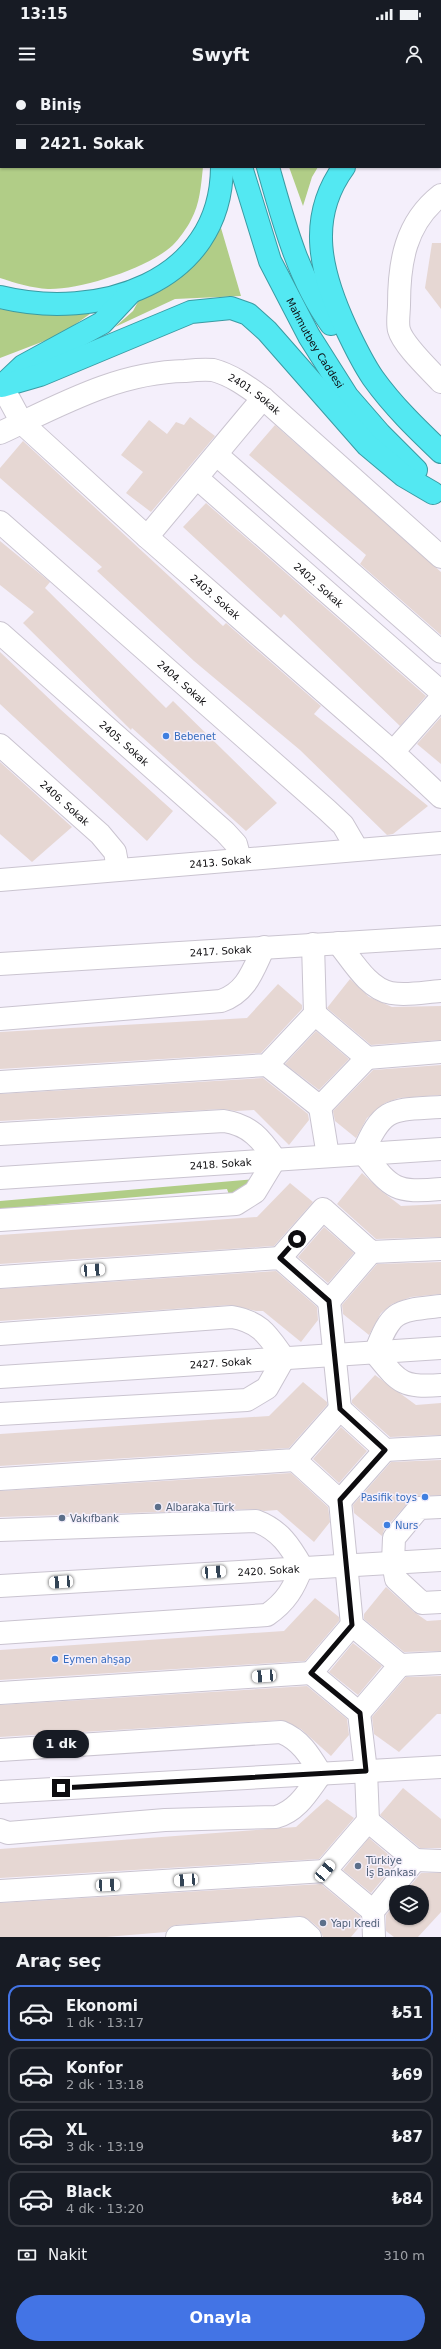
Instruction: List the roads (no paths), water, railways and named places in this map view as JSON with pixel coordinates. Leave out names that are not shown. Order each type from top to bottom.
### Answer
[{"type":"highway","points":[[0,297],[42,304],[69,304],[100,301],[131,292],[154,281],[187,259],[204,238],[215,216],[222,182],[222,168]]},
{"type":"highway","name":"Mahmutbey Caddesi","points":[[241,168],[270,261],[309,336],[347,396],[380,434],[410,463],[437,496]]},
{"type":"highway","points":[[268,168],[283,221],[305,276],[327,319],[396,407],[441,452]]},
{"type":"highway","points":[[343,168],[335,180],[324,207],[320,238],[323,264],[330,290],[362,362]]},
{"type":"highway","points":[[2,386],[23,366],[102,323],[131,292]]},
{"type":"highway","points":[[2,386],[40,375],[191,312],[231,308],[248,314],[267,331],[367,445],[404,476],[437,496]]},
{"type":"street","points":[[441,195],[431,203],[415,224],[403,250],[399,288],[399,330],[416,356],[441,382]]},
{"type":"street","name":"2401. Sokak","points":[[0,433],[75,396],[131,377],[162,371],[212,370],[237,379],[263,398],[441,557]]},
{"type":"street","name":"2403. Sokak","points":[[2,386],[22,423],[147,537],[394,752],[441,797]]},
{"type":"street","points":[[147,537],[217,455],[263,398]]},
{"type":"street","points":[[217,455],[441,652]]},
{"type":"street","name":"2402. Sokak","points":[[197,478],[441,692]]},
{"type":"street","name":"2404. Sokak","points":[[0,522],[327,810],[343,825],[357,849]]},
{"type":"street","name":"2405. Sokak","points":[[0,633],[225,832],[236,844],[240,859]]},
{"type":"street","points":[[394,752],[441,698]]},
{"type":"street","name":"2406. Sokak","points":[[0,745],[100,834],[115,852],[118,868]]},
{"type":"street","name":"2413. Sokak","points":[[2,874],[118,868],[441,843]]},
{"type":"street","name":"2417. Sokak","points":[[0,964],[338,942],[441,937]]},
{"type":"street","points":[[338,942],[369,982],[382,990],[400,994],[441,991]]},
{"type":"street","points":[[267,1065],[315,1014],[313,944]]},
{"type":"street","points":[[0,1019],[222,1002],[231,998],[244,987],[264,947]]},
{"type":"street","points":[[315,1014],[367,1058]]},
{"type":"street","points":[[320,1107],[367,1058],[441,1052]]},
{"type":"street","points":[[0,1082],[267,1065],[320,1107],[328,1156]]},
{"type":"street","points":[[441,1107],[396,1110],[389,1113],[373,1129],[363,1153],[382,1177],[396,1187],[411,1191],[441,1189]]},
{"type":"street","points":[[0,1134],[224,1121],[244,1126],[252,1131],[275,1159],[256,1192],[236,1204],[0,1220]]},
{"type":"street","name":"2418. Sokak","points":[[0,1178],[441,1149]]},
{"type":"street","points":[[280,1258],[323,1209],[371,1252],[441,1249]]},
{"type":"street","points":[[329,1301],[371,1252]]},
{"type":"street","points":[[0,1276],[280,1258],[329,1301],[340,1409],[385,1450]]},
{"type":"street","points":[[441,1306],[407,1309],[395,1315],[385,1328],[375,1352],[393,1375],[405,1383],[418,1387],[441,1385]]},
{"type":"street","points":[[0,1334],[232,1317],[242,1319],[259,1326],[284,1358],[267,1388],[247,1400],[0,1414]]},
{"type":"street","name":"2427. Sokak","points":[[0,1377],[441,1348]]},
{"type":"street","points":[[0,1479],[295,1460],[340,1409]]},
{"type":"street","points":[[340,1500],[385,1450],[441,1447]]},
{"type":"street","points":[[295,1460],[340,1500],[345,1565],[352,1625],[400,1665],[441,1663]]},
{"type":"street","points":[[441,1506],[419,1508],[394,1538],[393,1562],[396,1579],[422,1603],[441,1602]]},
{"type":"street","points":[[0,1530],[256,1520],[274,1529],[283,1536],[302,1567],[291,1593],[268,1615],[0,1633]]},
{"type":"street","name":"2420. Sokak","points":[[0,1586],[441,1560]]},
{"type":"street","points":[[311,1673],[352,1625]]},
{"type":"street","points":[[360,1713],[400,1665]]},
{"type":"street","points":[[0,1693],[311,1673],[360,1713],[366,1771],[368,1821],[325,1871]]},
{"type":"street","points":[[0,1750],[281,1732],[302,1746],[321,1774]]},
{"type":"street","points":[[0,1792],[441,1767]]},
{"type":"street","points":[[0,1830],[8,1833],[165,1820],[276,1817],[288,1812],[298,1804],[321,1774]]},
{"type":"street","points":[[368,1821],[415,1860],[441,1861]]},
{"type":"street","points":[[374,1937],[373,1911],[415,1860]]},
{"type":"street","points":[[0,1891],[325,1871],[373,1911]]},
{"type":"street","points":[[177,1937],[300,1928],[310,1937]]},
{"type":"place","name":"Bebenet","points":[[166,736]]},
{"type":"place","name":"Pasifik toys","points":[[425,1497]]},
{"type":"place","name":"Albaraka Türk","points":[[158,1507]]},
{"type":"place","name":"Vakıfbank","points":[[62,1518]]},
{"type":"place","name":"Nurs","points":[[387,1525]]},
{"type":"place","name":"Eymen ahşap","points":[[55,1659]]},
{"type":"place","name":"Türkiye İş Bankası","points":[[358,1866]]},
{"type":"place","name":"Yapı Kredi","points":[[323,1923]]}]
